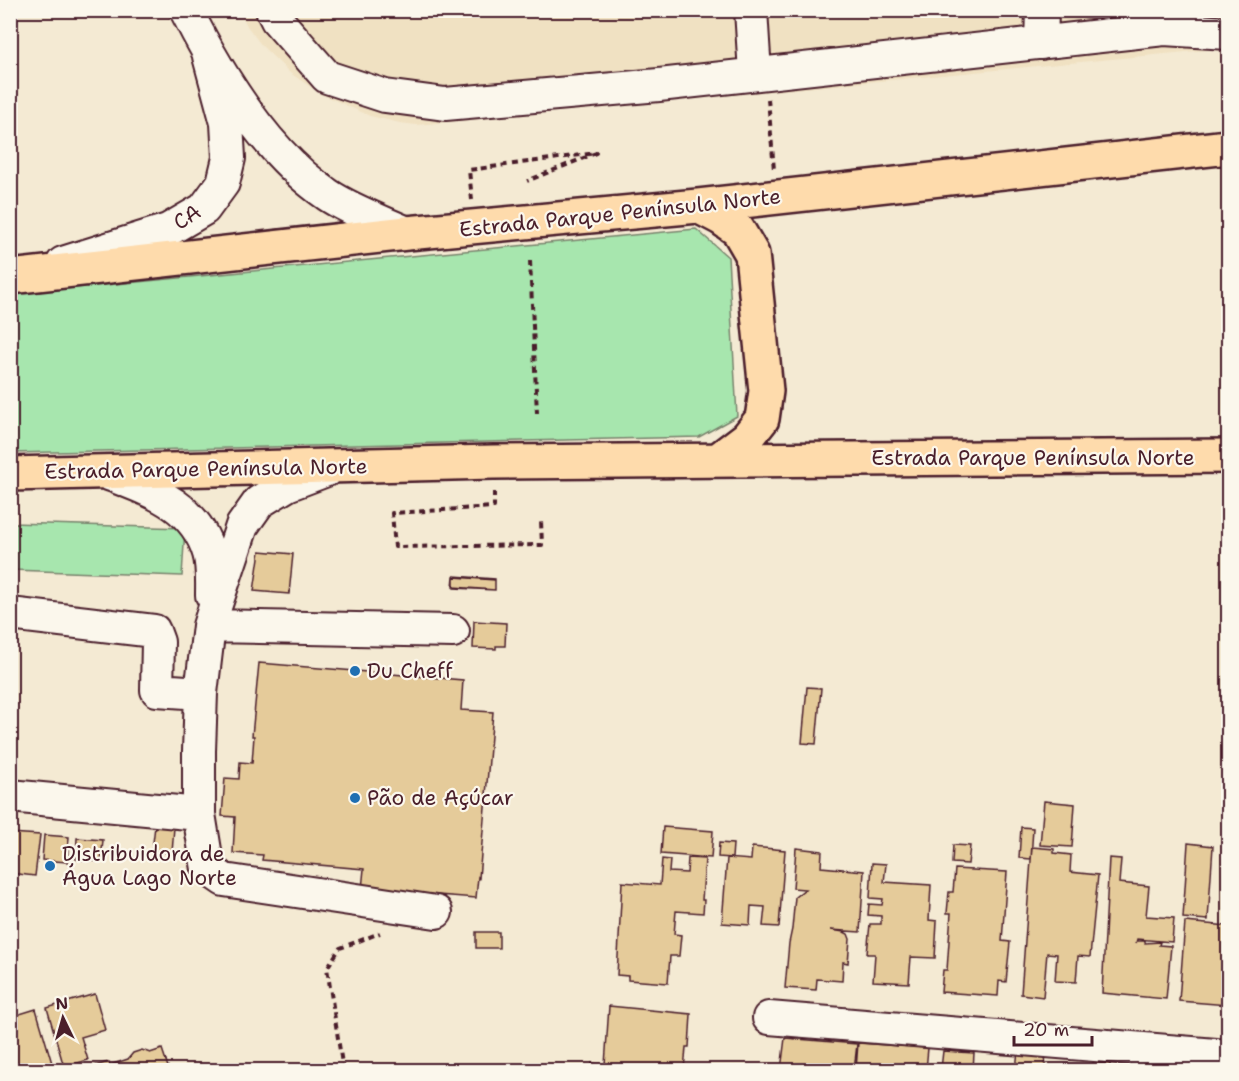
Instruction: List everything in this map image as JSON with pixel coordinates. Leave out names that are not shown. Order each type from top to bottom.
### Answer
[{"type":"main road","name":"Estrada Parque Península Norte","points":[[15,277],[407,233],[776,198],[1228,147]]},
{"type":"main road","points":[[698,206],[738,230],[752,254],[766,391],[762,419],[747,438],[718,460]]},
{"type":"main road","name":"Estrada Parque Península Norte","points":[[10,474],[493,462],[1228,456]]},
{"type":"street","name":"CA","points":[[186,10],[209,56],[272,146],[297,172],[330,197],[407,233]]},
{"type":"street","points":[[272,10],[327,77],[385,96],[445,104],[659,85],[1164,29],[1228,33]]},
{"type":"street","points":[[751,10],[754,73]]},
{"type":"street","points":[[1041,43],[1042,10]]},
{"type":"street","name":"CA","points":[[15,277],[168,230],[204,209],[223,183],[229,158],[227,123],[209,56]]},
{"type":"street","points":[[211,618],[242,526],[259,502],[287,485],[336,466]]},
{"type":"street","points":[[104,472],[161,495],[183,511],[201,532],[210,555],[211,618],[201,693],[199,814],[208,869],[224,880],[436,912]]},
{"type":"street","points":[[10,614],[154,631],[158,642],[157,690],[201,693]]},
{"type":"street","points":[[211,618],[453,631]]},
{"type":"street","points":[[10,796],[199,814]]},
{"type":"street","points":[[769,1018],[1228,1056]]},
{"type":"path","points":[[754,73],[768,92],[776,198]]},
{"type":"path","points":[[474,227],[469,170],[596,153],[527,181]]},
{"type":"path","points":[[530,261],[537,413]]},
{"type":"path","points":[[493,462],[495,507],[392,513],[395,547],[542,545],[541,521]]},
{"type":"path","points":[[343,1071],[327,968],[340,948],[383,932]]},
{"type":"shaded area","points":[[1228,10],[1228,48],[416,125],[370,116],[321,94],[290,73],[262,46],[247,26],[240,11]]},
{"type":"green space","points":[[696,229],[728,257],[737,416],[699,437],[11,453],[11,294]]},
{"type":"green space","points":[[11,523],[185,528],[182,576],[11,570]]},
{"type":"building","points":[[260,551],[293,554],[289,594],[254,591]]},
{"type":"building","points":[[454,576],[495,579],[495,590],[453,587]]},
{"type":"building","points":[[454,577],[495,580],[495,590],[454,588]]},
{"type":"building","points":[[474,621],[506,623],[505,646],[496,646],[496,649],[473,648]]},
{"type":"building","name":"Pão de Açúcar","points":[[259,663],[463,680],[461,710],[493,712],[476,898],[362,889],[364,869],[262,860],[263,855],[233,853],[235,817],[222,816],[225,778],[239,779],[240,762],[252,763],[254,736],[252,736]]},
{"type":"building","points":[[807,687],[821,688],[816,744],[802,743]]},
{"type":"building","points":[[1044,801],[1075,804],[1072,847],[1040,845]]},
{"type":"building","points":[[155,826],[174,827],[172,853],[152,851]]},
{"type":"building","points":[[663,827],[713,831],[711,858],[661,854]]},
{"type":"building","points":[[1021,827],[1033,828],[1031,859],[1019,858]]},
{"type":"building","points":[[10,833],[40,835],[35,876],[10,873]]},
{"type":"building","points":[[44,835],[69,837],[67,862],[42,860]]},
{"type":"building","points":[[77,838],[103,840],[101,862],[76,859]]},
{"type":"building","points":[[719,843],[733,844],[732,858],[718,857]]},
{"type":"building","points":[[1188,843],[1213,846],[1208,920],[1183,918]]},
{"type":"building","points":[[953,845],[970,846],[968,864],[952,863]]},
{"type":"building","points":[[752,847],[785,850],[779,927],[763,926],[765,907],[751,906],[750,925],[722,923],[727,858],[751,860]]},
{"type":"building","points":[[1032,847],[1054,849],[1054,853],[1071,855],[1070,872],[1098,875],[1090,957],[1078,956],[1076,982],[1055,981],[1057,954],[1047,953],[1043,997],[1021,994]]},
{"type":"building","points":[[796,848],[822,851],[821,867],[864,871],[860,932],[831,930],[844,932],[850,939],[848,963],[843,962],[842,981],[817,979],[816,990],[785,988],[795,897],[805,889],[793,888]]},
{"type":"building","points":[[688,858],[705,859],[703,913],[676,911],[674,934],[681,935],[679,956],[670,956],[668,983],[628,980],[628,976],[617,975],[622,882],[660,885],[662,859],[670,860],[669,872],[687,873]]},
{"type":"building","points":[[1109,858],[1121,859],[1119,883],[1149,886],[1146,916],[1174,918],[1172,942],[1137,939],[1136,943],[1137,941],[1160,942],[1159,945],[1171,946],[1166,999],[1102,993]]},
{"type":"building","points":[[872,863],[886,864],[884,882],[931,885],[929,920],[937,921],[935,958],[911,957],[909,983],[873,981],[875,954],[867,954],[870,924],[881,924],[881,916],[868,915],[869,904],[882,905],[883,899],[870,898]]},
{"type":"building","points":[[955,869],[1007,872],[1002,941],[1010,942],[1006,982],[999,981],[998,996],[941,992],[943,970],[947,970],[951,913],[947,913],[949,892],[953,892]]},
{"type":"building","points":[[1185,922],[1228,926],[1228,1005],[1179,1001]]},
{"type":"building","points":[[476,932],[499,932],[499,948],[476,948]]},
{"type":"building","points":[[95,994],[105,1030],[81,1037],[88,1060],[64,1067],[47,1008]]},
{"type":"building","points":[[609,1006],[691,1014],[689,1047],[686,1047],[684,1070],[591,1070],[592,1063],[605,1065]]},
{"type":"building","points":[[36,1009],[54,1070],[16,1070],[10,1053],[10,1017]]},
{"type":"building","points":[[785,1038],[857,1044],[854,1070],[781,1070]]},
{"type":"building","points":[[858,1043],[928,1048],[926,1070],[856,1070]]},
{"type":"building","points":[[162,1049],[169,1070],[80,1070],[109,1062],[110,1065],[128,1059],[133,1053],[142,1050],[150,1053]]},
{"type":"building","points":[[1018,1050],[1046,1052],[1045,1066],[1080,1070],[1016,1070]]},
{"type":"building","points":[[943,1051],[974,1053],[973,1070],[941,1069]]},
{"type":"building","points":[[1093,1062],[1110,1064],[1110,1070],[1093,1070]]},
{"type":"building","points":[[1133,1064],[1168,1067],[1167,1070],[1132,1070]]},
{"type":"place","name":"Du Cheff","points":[[355,671]]},
{"type":"place","name":"Pão de Açúcar","points":[[355,798]]},
{"type":"place","name":"Distribuidora de Água Lago Norte","points":[[50,866]]}]
